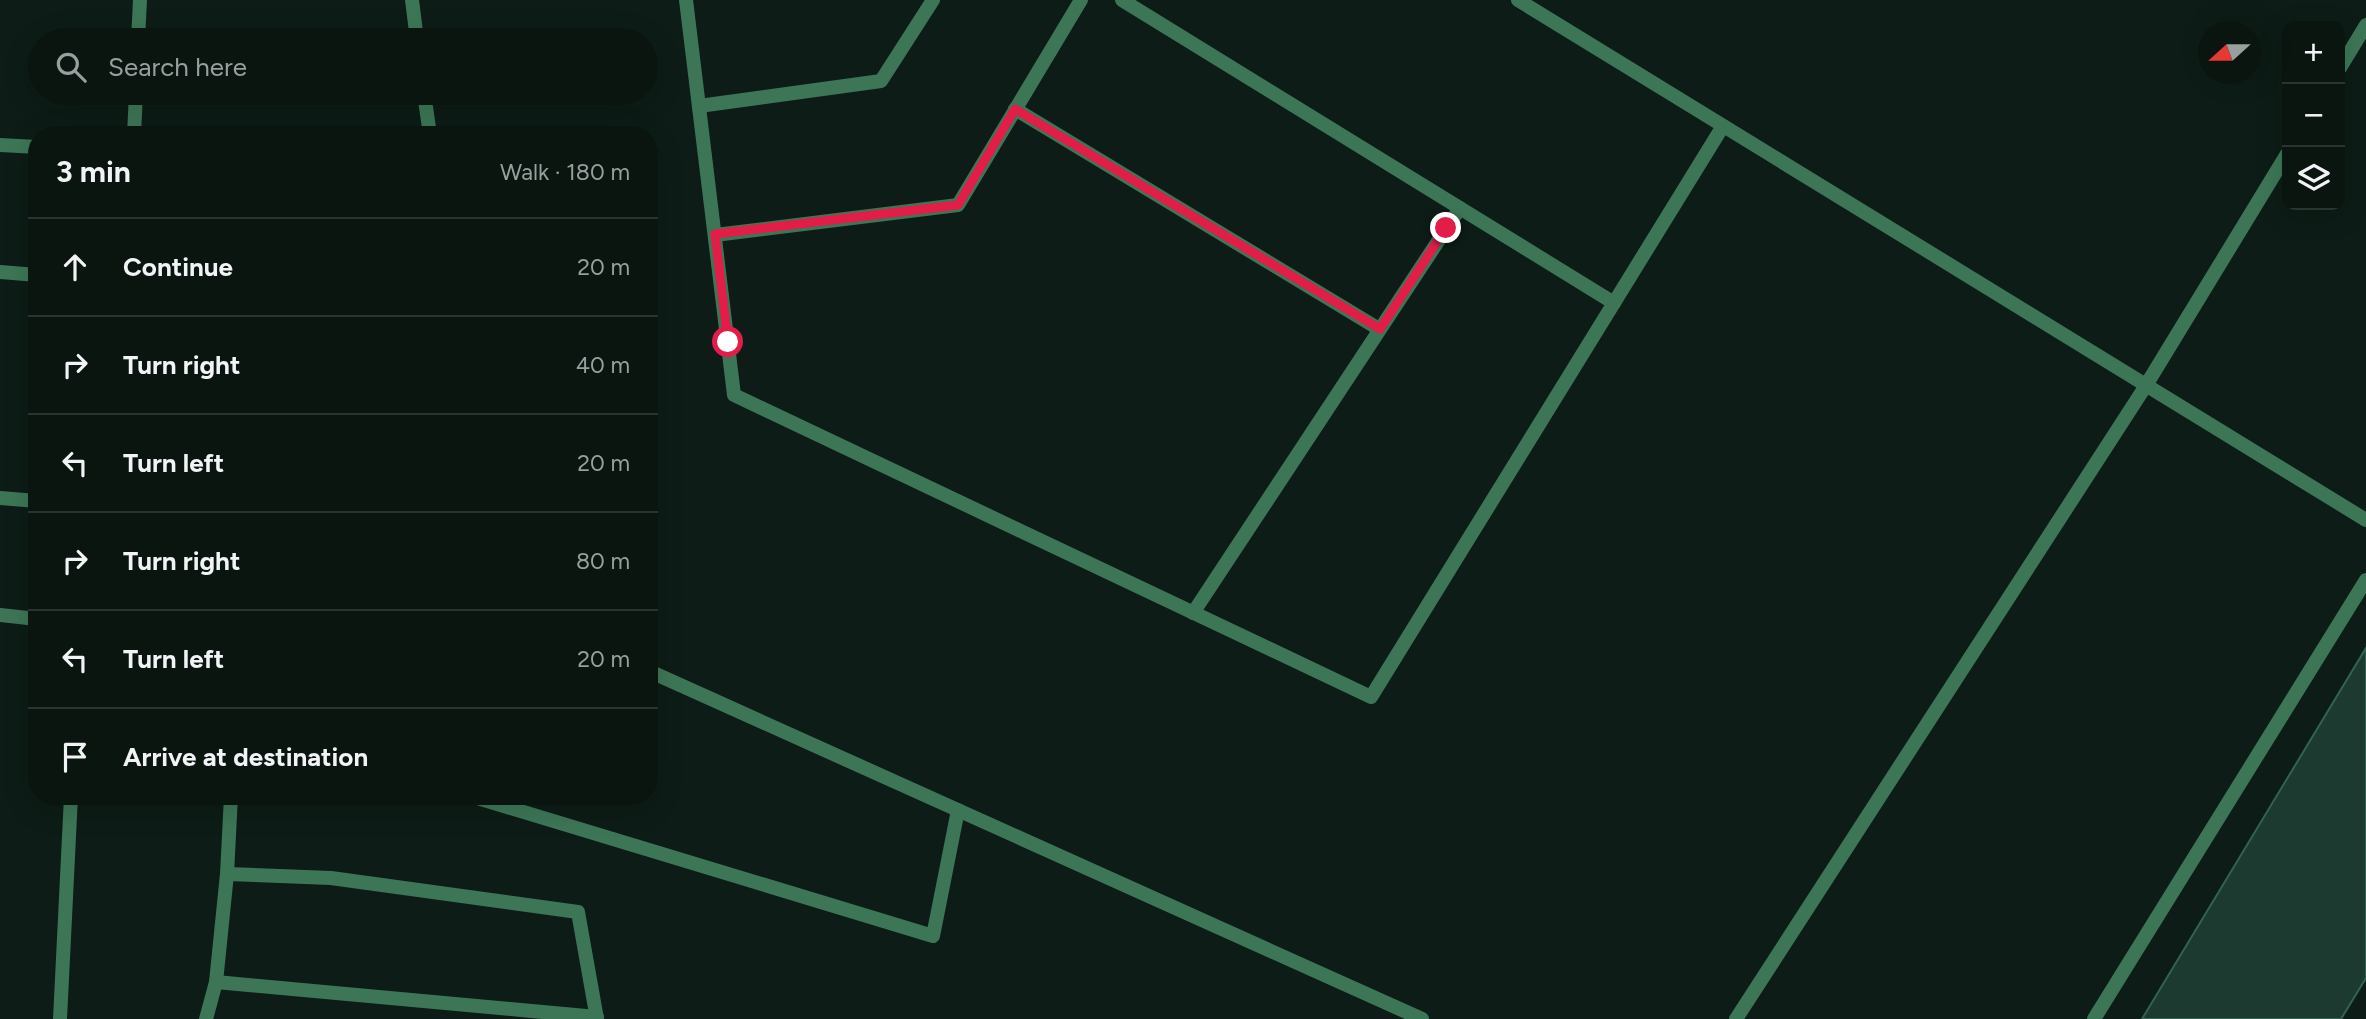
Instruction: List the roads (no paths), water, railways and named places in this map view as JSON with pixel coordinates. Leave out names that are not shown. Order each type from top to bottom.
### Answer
[{"type":"street","points":[[139,28],[140,0]]},
{"type":"street","points":[[412,0],[416,28]]},
{"type":"street","points":[[686,0],[734,395],[1371,697],[1723,127]]},
{"type":"street","points":[[699,106],[881,81],[933,0]]},
{"type":"street","points":[[715,234],[958,205],[1081,0]]},
{"type":"street","points":[[1122,0],[1614,303]]},
{"type":"street","points":[[1518,0],[2145,387],[2366,520]]},
{"type":"street","points":[[2345,60],[2366,25]]},
{"type":"street","points":[[134,126],[135,105]]},
{"type":"street","points":[[426,105],[429,126]]},
{"type":"street","points":[[1015,109],[1380,329]]},
{"type":"street","points":[[0,145],[28,147]]},
{"type":"street","points":[[1735,1019],[2145,387],[2282,162]]},
{"type":"street","points":[[1193,613],[1460,208]]},
{"type":"street","points":[[0,272],[28,274]]},
{"type":"street","points":[[0,498],[28,500]]},
{"type":"street","points":[[2094,1019],[2366,580]]},
{"type":"street","points":[[0,615],[28,618]]},
{"type":"street","points":[[658,675],[1422,1019]]},
{"type":"street","points":[[60,1019],[71,805]]},
{"type":"street","points":[[206,1019],[216,982],[227,874],[231,805]]},
{"type":"street","points":[[501,805],[933,936],[958,810]]},
{"type":"street","points":[[216,982],[597,1018],[578,912],[331,878],[227,874]]}]
